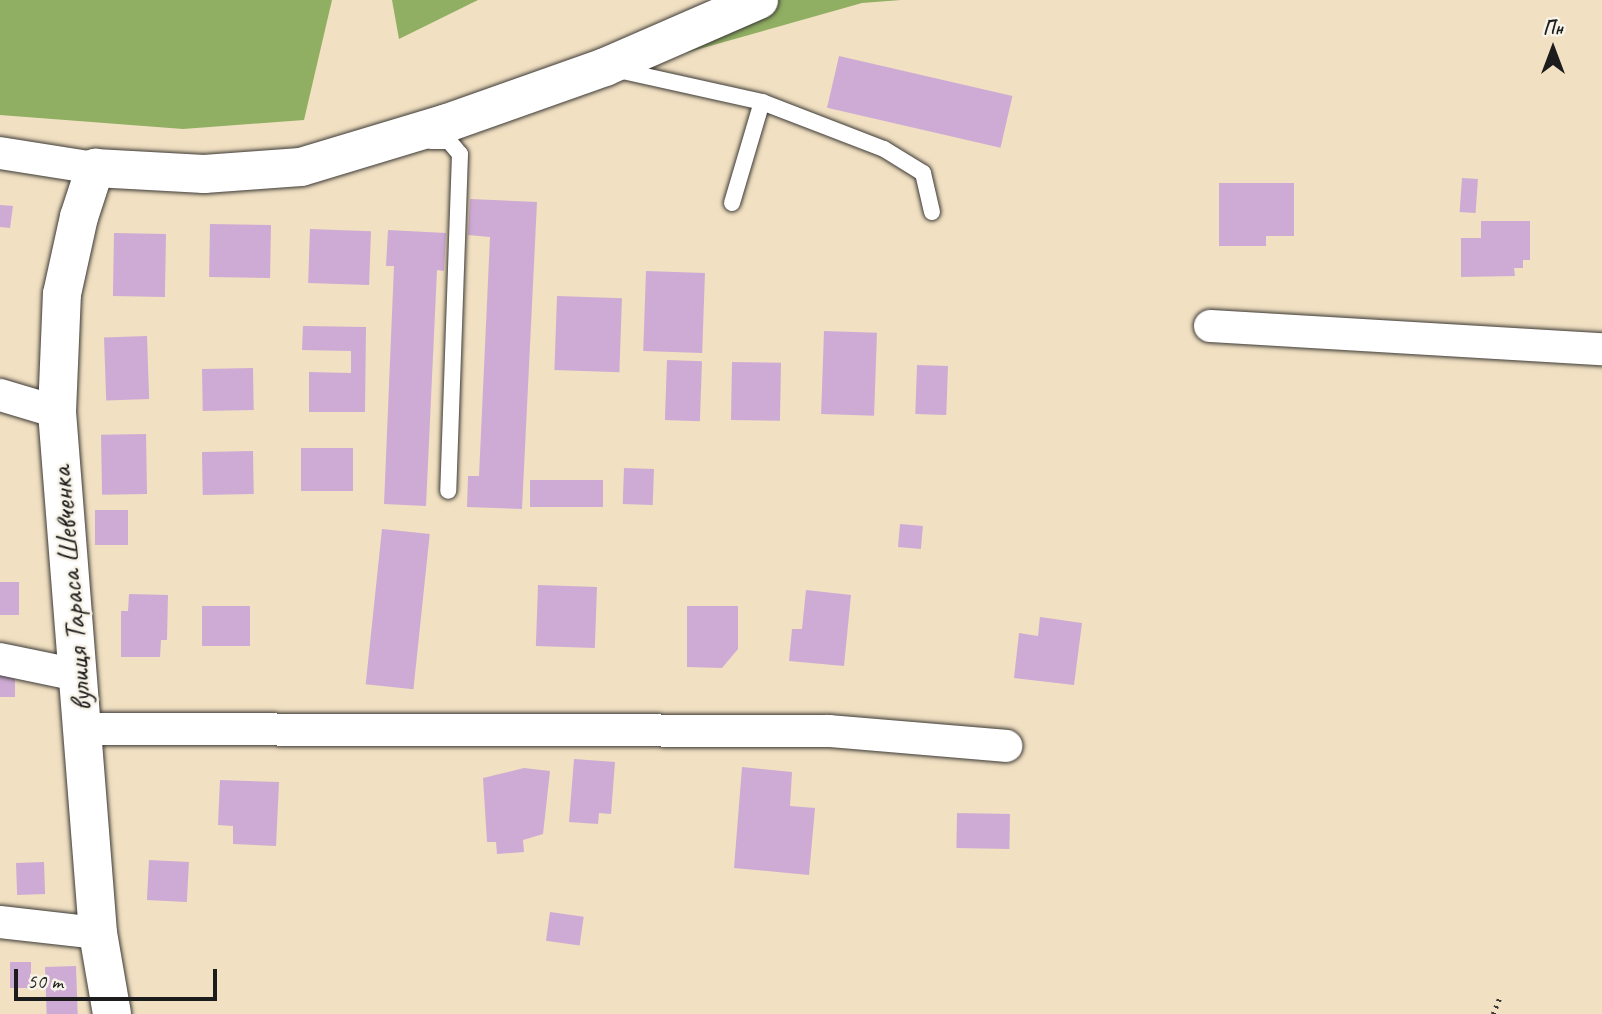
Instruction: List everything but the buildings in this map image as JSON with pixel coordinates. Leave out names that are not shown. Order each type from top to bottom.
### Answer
[{"type":"street","points":[[0,153],[95,168],[205,174],[301,167],[606,67],[759,0]]},
{"type":"street","name":"вулиця Тараса Шевченка","points":[[95,168],[79,217],[62,294],[57,412],[98,933],[111,1014]]},
{"type":"street","points":[[1210,326],[1602,349]]},
{"type":"street","points":[[0,395],[57,412]]},
{"type":"street","points":[[0,659],[77,675]]},
{"type":"street","points":[[83,729],[829,731],[1006,746]]},
{"type":"street","points":[[0,922],[98,933]]},
{"type":"lane","points":[[606,67],[762,102],[884,149],[923,173],[932,212]]},
{"type":"lane","points":[[732,203],[762,102]]},
{"type":"lane","points":[[386,141],[449,141],[460,155],[448,491]]},
{"type":"path","points":[[1493,1014],[1500,996]]},
{"type":"green space","points":[[0,0],[332,0],[304,120],[183,129],[0,115]]},
{"type":"green space","points":[[392,0],[478,0],[399,39]]},
{"type":"green space","points":[[777,0],[901,0],[862,3],[685,53],[672,47]]}]
